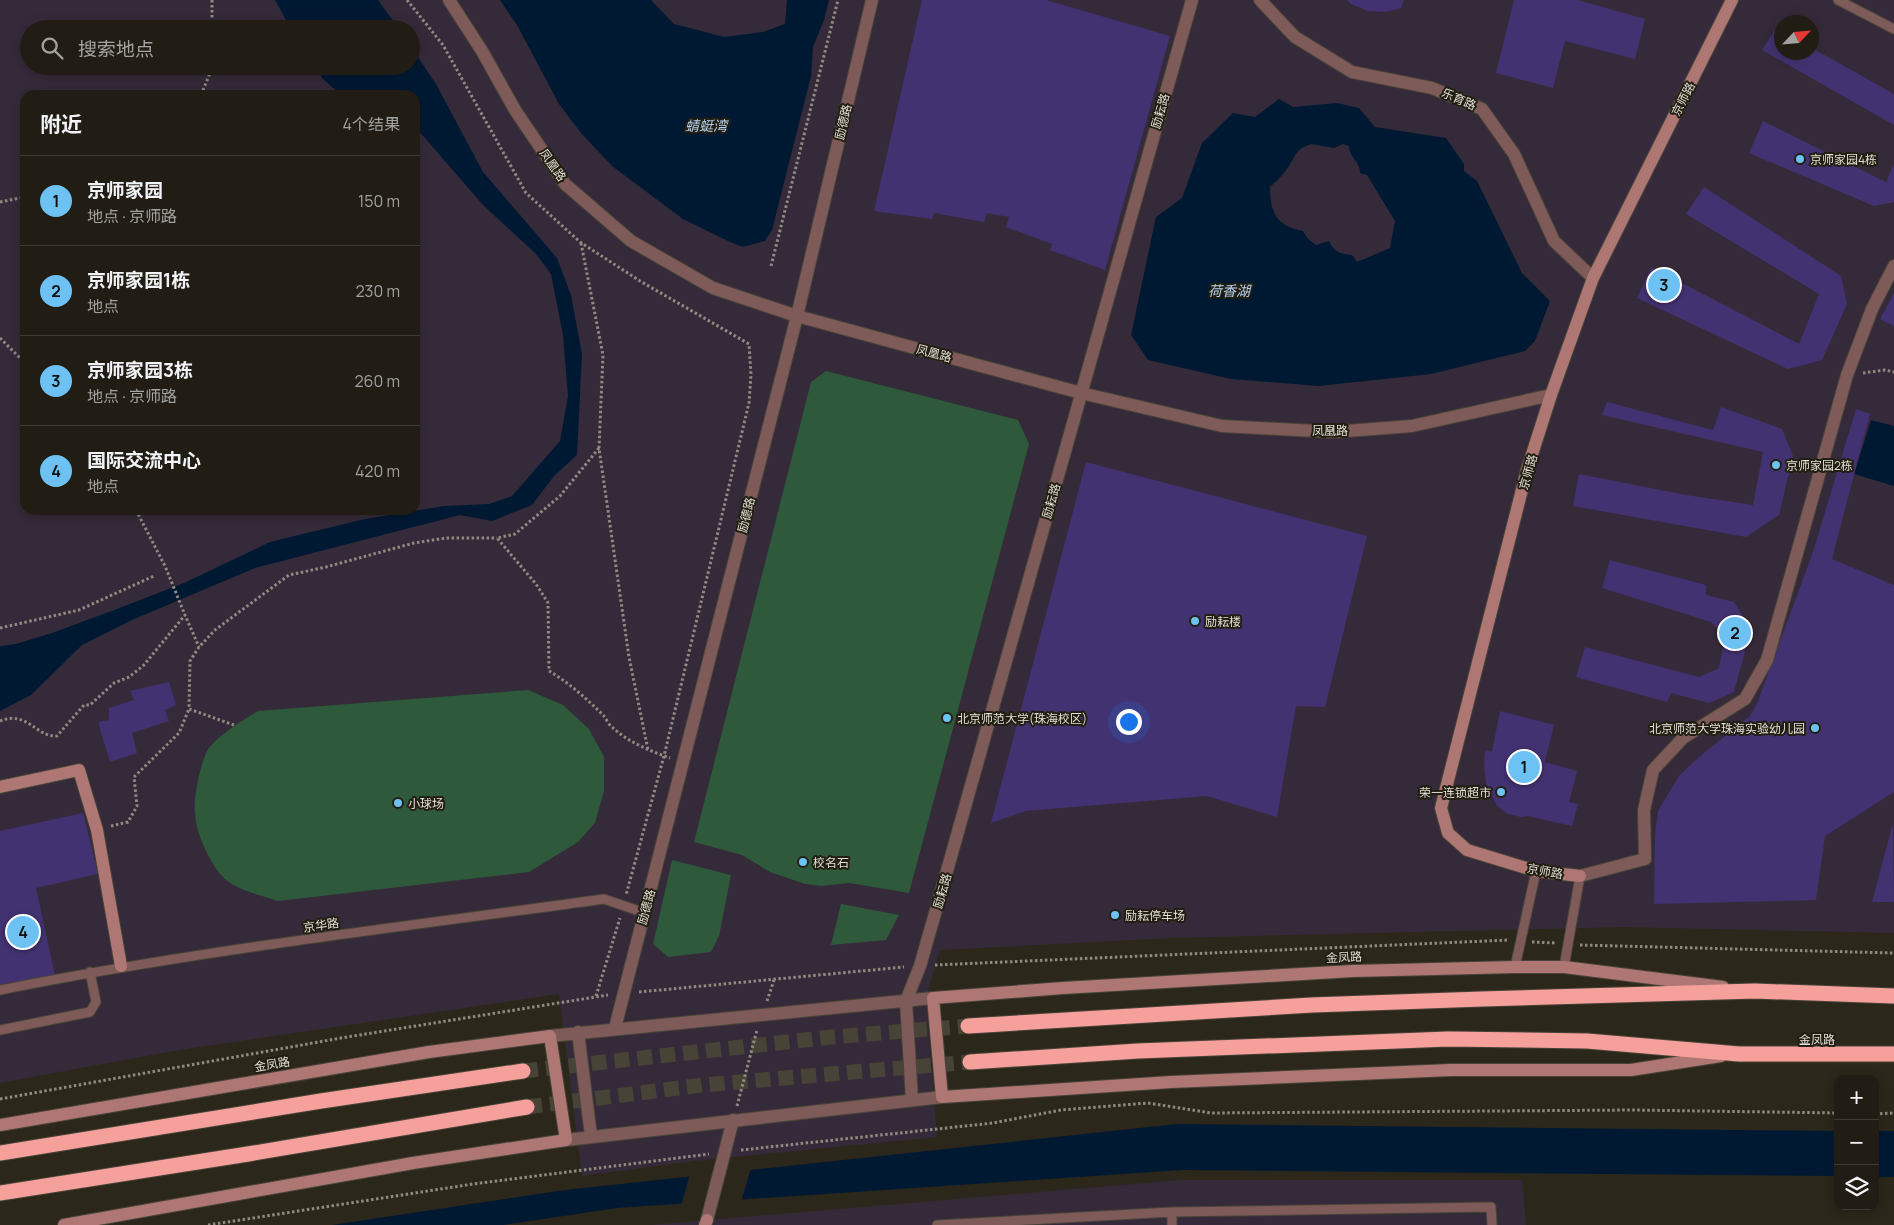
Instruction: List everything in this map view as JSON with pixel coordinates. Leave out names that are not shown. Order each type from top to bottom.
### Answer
[{"type":"highway","name":"金凤路","points":[[968,1026],[1312,1005],[1755,991],[1894,996]]},
{"type":"highway","name":"金凤路","points":[[970,1062],[1138,1051],[1448,1039],[1587,1042],[1739,1054],[1892,1055]]},
{"type":"highway","points":[[0,1154],[321,1101],[524,1071]]},
{"type":"highway","points":[[0,1193],[527,1108]]},
{"type":"street","name":"凤凰路","points":[[449,0],[482,51],[515,110],[565,184],[631,241],[713,288],[1081,393],[1222,426],[1334,432],[1412,426],[1551,395]]},
{"type":"street","name":"励德路","points":[[614,1028],[798,311],[873,0]]},
{"type":"street","name":"励耘路","points":[[906,1001],[920,966],[1192,0]]},
{"type":"street","name":"乐育路","points":[[1260,0],[1295,37],[1352,72],[1432,88],[1482,109],[1514,154],[1554,241],[1593,278]]},
{"type":"street","name":"京师路","points":[[1580,876],[1536,871],[1467,850],[1448,833],[1441,808],[1527,470],[1551,395],[1593,278],[1732,0]]},
{"type":"street","points":[[1580,876],[1645,859],[1644,810],[1653,770],[1683,738],[1745,699],[1767,660],[1847,375],[1872,309],[1894,266]]},
{"type":"street","points":[[0,787],[79,770],[97,830],[121,966]]},
{"type":"street","name":"金凤路","points":[[933,998],[1343,971],[1515,967],[1564,967],[1755,991]]},
{"type":"street","points":[[64,1225],[403,1165],[566,1140],[591,1136],[942,1097],[933,998],[614,1028],[550,1036],[566,1140]]},
{"type":"street","points":[[906,1001],[912,1100]]},
{"type":"street","points":[[578,1032],[591,1136]]},
{"type":"street","name":"金凤路","points":[[0,1125],[429,1052],[550,1036]]},
{"type":"street","name":"金凤路","points":[[942,1097],[1171,1082],[1432,1071],[1631,1070],[1739,1054]]},
{"type":"street","points":[[706,1222],[733,1120]]},
{"type":"lane","points":[[1838,0],[1894,29]]},
{"type":"lane","points":[[1515,967],[1536,871]]},
{"type":"lane","points":[[1564,967],[1580,876]]},
{"type":"lane","name":"京华路","points":[[0,990],[121,966],[604,899],[645,913]]},
{"type":"lane","points":[[0,1030],[90,1012],[96,1002],[90,972]]},
{"type":"lane","points":[[937,1225],[1172,1212],[1491,1206],[1492,1225]]},
{"type":"lane","points":[[1172,1212],[1172,1225]]},
{"type":"path","points":[[212,0],[212,20]]},
{"type":"path","points":[[407,0],[443,45],[526,193],[580,242],[640,281],[749,344],[751,376],[749,403],[664,756],[624,906],[596,996]]},
{"type":"path","points":[[772,266],[838,0]]},
{"type":"path","points":[[202,90],[209,75]]},
{"type":"path","points":[[0,202],[20,198]]},
{"type":"path","points":[[580,242],[603,356],[599,448],[629,657],[648,750]]},
{"type":"path","points":[[0,338],[20,359]]},
{"type":"path","points":[[1847,375],[1885,370],[1894,372]]},
{"type":"path","points":[[97,830],[128,822],[137,806],[134,777],[179,733],[189,709],[190,661],[199,647],[215,630],[289,575],[414,543],[446,538],[497,538],[515,534],[560,496],[599,448]]},
{"type":"path","points":[[139,515],[165,566],[199,647]]},
{"type":"path","points":[[497,538],[536,584],[548,603],[549,671],[559,677],[604,716],[612,727],[648,750],[683,762]]},
{"type":"path","points":[[0,628],[79,610],[154,576]]},
{"type":"path","points":[[0,721],[7,718],[27,721],[50,736],[58,736],[84,705],[90,704],[114,683],[129,677],[143,666],[185,615]]},
{"type":"path","points":[[189,709],[234,726]]},
{"type":"path","points":[[0,1099],[342,1038],[596,996],[920,966],[1510,940]]},
{"type":"path","points":[[1601,947],[1894,953]]},
{"type":"path","points":[[733,1120],[761,1014],[774,980]]},
{"type":"path","points":[[208,1225],[474,1184],[993,1123],[1061,1110],[1148,1104],[1211,1113],[1633,1110],[1834,1113]]},
{"type":"path","points":[[1879,1114],[1894,1113]]},
{"type":"shaded area","name":"北京师范大学(珠海校区)","points":[[0,0],[1894,0],[1894,933],[1623,927],[1172,938],[940,950],[926,998],[937,1137],[694,1161],[582,1176],[559,994],[179,1050],[0,1083]]},
{"type":"shaded area","points":[[1182,1180],[1522,1180],[1526,1225],[650,1225]]},
{"type":"green space","points":[[826,371],[1018,420],[1029,444],[909,893],[849,883],[821,886],[805,884],[770,872],[742,855],[694,842],[811,382]]},
{"type":"green space","name":"小球场","points":[[528,690],[563,705],[589,729],[604,757],[604,791],[595,823],[578,842],[529,872],[278,901],[243,890],[225,879],[210,858],[201,840],[195,814],[196,791],[207,751],[216,740],[258,711]]},
{"type":"green space","points":[[672,860],[731,875],[719,936],[711,952],[668,957],[653,944]]},
{"type":"green space","points":[[841,904],[899,915],[886,940],[831,945]]},
{"type":"water","points":[[275,0],[378,0],[392,20],[286,20]]},
{"type":"water","name":"蜻蜓湾","points":[[500,0],[651,0],[674,24],[724,37],[763,32],[785,24],[787,0],[829,0],[824,20],[813,47],[811,76],[772,230],[765,241],[743,247],[683,219],[612,166],[581,133],[559,104],[517,25]]},
{"type":"water","points":[[420,60],[436,84],[483,172],[557,258],[571,295],[582,354],[577,455],[554,476],[532,505],[492,521],[460,515],[255,568],[132,620],[82,645],[31,695],[0,711],[0,646],[16,644],[52,633],[117,609],[184,583],[270,542],[365,519],[389,515],[420,515],[420,510],[444,506],[489,504],[512,496],[560,441],[568,396],[563,335],[551,274],[536,254],[483,205],[420,132],[420,90],[335,90],[320,75],[420,75]]},
{"type":"water","name":"荷香湖","points":[[1279,99],[1293,107],[1337,103],[1359,108],[1375,127],[1446,138],[1464,164],[1464,171],[1477,181],[1522,273],[1550,301],[1535,341],[1525,351],[1431,374],[1319,386],[1231,379],[1148,360],[1131,335],[1156,217],[1182,198],[1202,143],[1233,113],[1255,117]],"holes":[[[1311,144],[1334,148],[1343,144],[1349,146],[1351,154],[1360,169],[1360,173],[1367,175],[1395,221],[1390,248],[1357,262],[1352,255],[1335,250],[1329,241],[1316,245],[1308,239],[1303,231],[1294,229],[1281,222],[1274,211],[1270,196],[1270,187],[1285,172],[1298,151]]]},
{"type":"water","points":[[1871,420],[1894,426],[1894,486],[1854,474]]},
{"type":"water","points":[[1177,1124],[1834,1131],[1834,1176],[1182,1170],[617,1208],[503,1225],[332,1225],[565,1190]]},
{"type":"water","points":[[1879,1131],[1894,1131],[1894,1177],[1879,1177]]},
{"type":"pier","points":[[751,1168],[741,1202],[681,1206],[690,1174]]},
{"type":"building","points":[[922,0],[1046,0],[1170,36],[1105,270],[1050,250],[1052,244],[1006,227],[1009,217],[987,213],[984,222],[934,213],[932,219],[874,211]]},
{"type":"building","points":[[1347,0],[1404,0],[1401,8],[1385,12],[1368,11],[1351,4]]},
{"type":"building","points":[[1514,0],[1578,0],[1645,19],[1635,59],[1565,41],[1553,88],[1496,73]]},
{"type":"building","name":"京师家园4栋","points":[[1774,31],[1774,57],[1762,50]]},
{"type":"building","name":"京师家园4栋","points":[[1819,52],[1894,94],[1894,125],[1780,60],[1819,60]]},
{"type":"building","name":"京师家园4栋","points":[[1763,121],[1886,182],[1894,164],[1894,202],[1874,206],[1749,153]]},
{"type":"building","points":[[1704,187],[1841,276],[1847,304],[1822,360],[1788,369],[1637,298],[1651,267],[1799,344],[1819,294],[1686,214]]},
{"type":"building","points":[[1894,293],[1894,326],[1880,319]]},
{"type":"building","name":"京师家园2栋","points":[[1607,402],[1713,430],[1721,407],[1782,429],[1793,456],[1779,515],[1746,537],[1573,506],[1579,474],[1686,495],[1753,505],[1763,452],[1602,415]]},
{"type":"building","name":"北京师范大学珠海实验幼儿园","points":[[1856,409],[1870,414],[1832,559],[1894,585],[1894,792],[1825,836],[1816,900],[1654,904],[1655,835],[1658,811],[1679,776],[1699,757],[1750,716],[1758,701],[1813,552]]},
{"type":"building","name":"励耘楼","points":[[1086,462],[1367,536],[1325,707],[1296,706],[1277,817],[1207,796],[1025,811],[991,823]]},
{"type":"building","points":[[1610,560],[1706,585],[1706,595],[1734,602],[1751,629],[1734,692],[1709,703],[1671,693],[1667,702],[1576,677],[1585,647],[1699,677],[1719,668],[1725,637],[1711,622],[1602,588]]},
{"type":"building","points":[[169,682],[176,705],[165,710],[169,721],[132,733],[137,753],[110,762],[98,722],[109,720],[109,708],[134,700],[130,691]]},
{"type":"building","points":[[1500,711],[1554,725],[1545,762],[1577,771],[1569,802],[1578,804],[1572,826],[1528,816],[1521,817],[1508,814],[1497,806],[1486,784],[1484,763],[1485,750],[1492,752]]},
{"type":"building","points":[[83,813],[98,874],[36,888],[55,976],[0,987],[0,831]]},
{"type":"building","points":[[1893,823],[1894,902],[1872,902]]},
{"type":"tunnel","points":[[523,1071],[832,1037],[968,1026]]},
{"type":"tunnel","points":[[527,1107],[703,1085],[970,1062]]},
{"type":"place","name":"京师家园4栋","points":[[1800,159]]},
{"type":"place","name":"京师家园3栋","points":[[1664,285]]},
{"type":"place","name":"京师家园2栋","points":[[1776,465]]},
{"type":"place","name":"励耘楼","points":[[1195,621]]},
{"type":"place","name":"京师家园1栋","points":[[1735,633]]},
{"type":"place","name":"北京师范大学(珠海校区)","points":[[947,718]]},
{"type":"place","name":"北京师范大学珠海实验幼儿园","points":[[1815,728]]},
{"type":"place","name":"京师家园","points":[[1524,767]]},
{"type":"place","name":"荣一连锁超市","points":[[1501,792]]},
{"type":"place","name":"小球场","points":[[398,803]]},
{"type":"place","name":"校名石","points":[[803,862]]},
{"type":"place","name":"励耘停车场","points":[[1115,915]]},
{"type":"place","name":"国际交流中心","points":[[23,932]]}]
